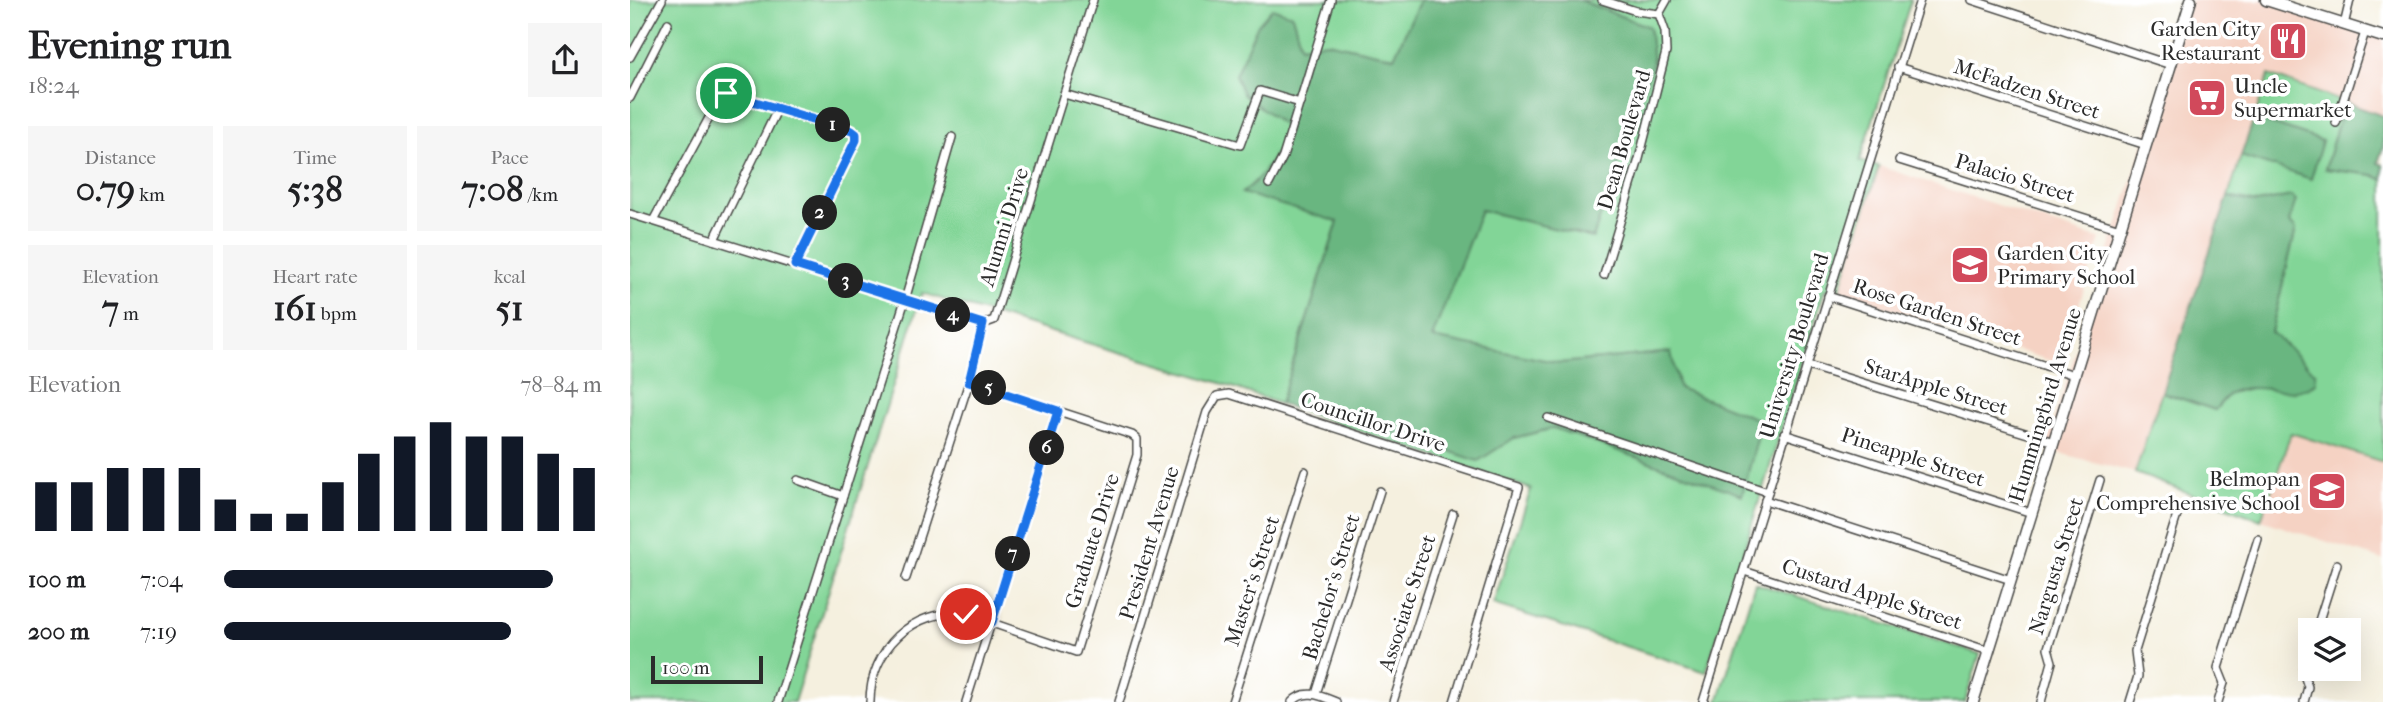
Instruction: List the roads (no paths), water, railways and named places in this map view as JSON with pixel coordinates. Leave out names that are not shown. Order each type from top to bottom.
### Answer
[{"type":"street","points":[[630,57],[662,0]]},
{"type":"street","name":"Alumni Drive","points":[[906,578],[969,382],[983,324],[994,320],[1093,0]]},
{"type":"street","points":[[1269,184],[1283,157],[1331,0]]},
{"type":"street","points":[[1602,0],[1636,11],[1659,14],[1667,0]]},
{"type":"street","name":"University Boulevard","points":[[1703,702],[1920,0]]},
{"type":"street","points":[[1972,0],[2171,65]]},
{"type":"street","name":"Hummingbird Avenue","points":[[1973,702],[2191,0]]},
{"type":"street","points":[[2266,0],[2383,37]]},
{"type":"street","points":[[2344,25],[2350,0]]},
{"type":"street","name":"Dean Boulevard","points":[[1604,275],[1639,159],[1666,51],[1665,31],[1659,14]]},
{"type":"street","points":[[630,98],[668,23]]},
{"type":"street","points":[[2336,123],[2365,32]]},
{"type":"street","name":"McFadzen Street","points":[[1898,67],[2146,145]]},
{"type":"street","points":[[1064,94],[1240,145],[1260,91],[1300,103]]},
{"type":"street","points":[[653,221],[721,96],[726,93],[734,94],[856,134],[856,140],[795,265]]},
{"type":"street","points":[[715,240],[778,108]]},
{"type":"street","points":[[778,702],[905,300],[952,137]]},
{"type":"street","name":"Palacio Street","points":[[1899,160],[2120,229]]},
{"type":"street","points":[[630,214],[983,324]]},
{"type":"street","name":"Rose Garden Street","points":[[1828,296],[2074,375]]},
{"type":"street","name":"StarApple Street","points":[[1808,366],[2054,442]]},
{"type":"street","points":[[966,702],[1058,411],[969,382]]},
{"type":"street","name":"Councillor Drive","points":[[1217,396],[1229,394],[1519,487],[1454,702]]},
{"type":"street","name":"President Avenue","points":[[1119,702],[1207,412],[1217,396]]},
{"type":"street","name":"Graduate Drive","points":[[992,622],[1076,652],[1138,455],[1137,439],[1124,431],[1058,411]]},
{"type":"street","points":[[1548,418],[2011,580]]},
{"type":"street","name":"Pineapple Street","points":[[1784,434],[2032,513]]},
{"type":"street","name":"Master's Street","points":[[1232,702],[1305,471]]},
{"type":"street","points":[[798,480],[843,496]]},
{"type":"street","name":"Nargusta Street","points":[[2041,702],[2053,662],[2048,648],[2100,480]]},
{"type":"street","name":"Bachelor's Street","points":[[1316,694],[1380,491]]},
{"type":"street","points":[[2130,702],[2138,676],[2135,651],[2178,512]]},
{"type":"street","name":"Associate Street","points":[[1393,702],[1453,514]]},
{"type":"street","points":[[2218,702],[2224,683],[2218,667],[2258,540]]},
{"type":"street","points":[[2320,618],[2337,564]]},
{"type":"street","name":"Custard Apple Street","points":[[1744,571],[1989,651]]},
{"type":"street","points":[[870,702],[877,662],[885,649],[908,628],[923,619],[953,612],[992,622]]},
{"type":"street","points":[[2304,702],[2308,687],[2306,681]]},
{"type":"street","points":[[1292,702],[1305,694],[1316,694],[1336,702]]},
{"type":"place","name":"Garden City Restaurant","points":[[2288,41]]},
{"type":"place","name":"Uncle Supermarket","points":[[2207,98]]},
{"type":"place","name":"Garden City Primary School","points":[[1970,265]]},
{"type":"place","name":"Belmopan Comprehensive School","points":[[2327,491]]}]
